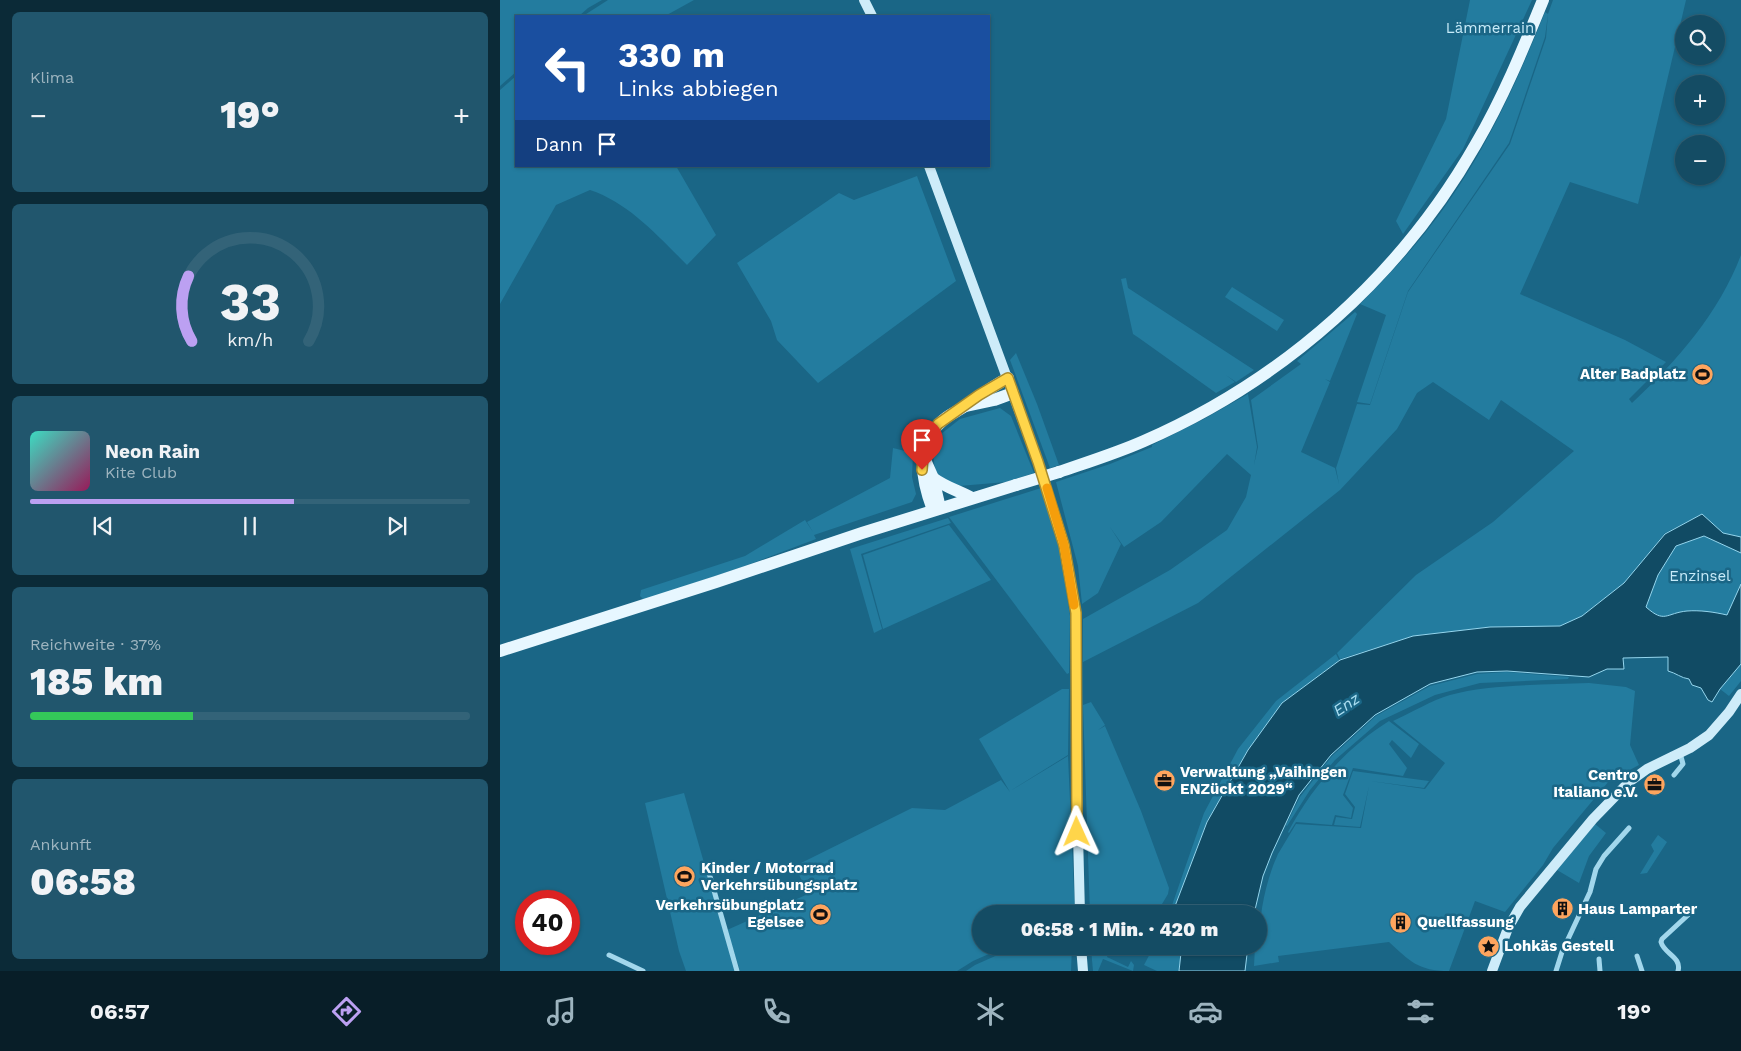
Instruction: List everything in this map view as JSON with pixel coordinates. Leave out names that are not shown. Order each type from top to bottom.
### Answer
[{"type":"main road","points":[[500,651],[936,509],[1059,472],[1145,440],[1209,408],[1270,370],[1320,332],[1364,292],[1394,260],[1423,224],[1467,160],[1505,89],[1543,0]]},
{"type":"main road","points":[[936,509],[924,481],[923,456],[927,439],[938,424],[990,387],[1008,378]]},
{"type":"main road","points":[[963,407],[988,402],[1014,393]]},
{"type":"main road","points":[[923,456],[933,478],[936,509]]},
{"type":"main road","points":[[933,478],[944,486],[972,498]]},
{"type":"street","points":[[864,0],[872,15]]},
{"type":"street","points":[[928,167],[1014,393],[1064,545],[1076,613],[1076,754],[1080,905]]},
{"type":"street","points":[[1492,971],[1508,928],[1520,907],[1593,819],[1636,776],[1651,766],[1680,754],[1709,735],[1729,712],[1741,694]]},
{"type":"street","points":[[1674,775],[1683,764],[1680,754]]},
{"type":"street","points":[[1556,971],[1572,928],[1590,892],[1596,869],[1604,856],[1629,828]]},
{"type":"street","points":[[709,873],[737,971]]},
{"type":"street","points":[[1678,971],[1677,960],[1666,952],[1661,942],[1688,915]]},
{"type":"street","points":[[609,954],[644,971]]},
{"type":"street","points":[[1082,955],[1083,971]]},
{"type":"street","points":[[1637,956],[1642,971]]},
{"type":"street","points":[[1599,959],[1600,971]]},
{"type":"green space","points":[[500,0],[602,0],[580,15],[515,15],[515,73],[500,86]]},
{"type":"green space","points":[[608,0],[694,0],[667,15],[585,15]]},
{"type":"green space","name":"Lämmerrain","points":[[1470,0],[1532,0],[1463,149],[1403,234],[1396,221],[1446,119]]},
{"type":"green space","points":[[1553,0],[1686,0],[1682,15],[1675,15],[1675,47],[1638,204],[1570,182],[1520,294],[1625,340],[1666,362],[1629,399],[1632,403],[1665,370],[1709,316],[1721,297],[1741,255],[1741,537],[1723,533],[1702,514],[1665,533],[1624,583],[1582,616],[1560,626],[1490,627],[1413,636],[1340,659],[1337,653],[1416,575],[1493,522],[1574,451],[1501,400],[1489,420],[1433,382],[1417,393],[1397,429],[1340,490],[1198,603],[1083,662],[1083,619],[1170,570],[1227,530],[1246,497],[1251,475],[1227,454],[1161,522],[1124,547],[1110,527],[1121,544],[1098,593],[1082,604],[1078,566],[1056,482],[1110,464],[1152,447],[1152,445],[1248,394],[1257,447],[1254,465],[1258,447],[1251,400],[1301,364],[1297,361],[1355,312],[1357,314],[1330,381],[1325,379],[1330,382],[1301,452],[1335,468],[1339,484],[1336,468],[1357,404],[1370,405],[1408,292],[1510,144],[1546,38],[1548,14]]},
{"type":"green space","points":[[1545,12],[1548,14],[1545,37],[1509,143],[1408,291],[1370,404],[1357,402],[1386,315],[1360,304],[1417,242],[1462,182],[1507,99]]},
{"type":"green space","points":[[515,77],[515,167],[677,167],[716,235],[687,265],[654,232],[630,212],[618,203],[590,190],[556,205],[500,304],[500,90]]},
{"type":"green space","points":[[917,176],[956,281],[818,383],[777,340],[771,321],[737,263],[839,193],[854,200]]},
{"type":"green space","points":[[1126,278],[1128,288],[1254,370],[1236,382],[1226,375],[1235,382],[1216,393],[1133,334],[1121,279]]},
{"type":"green space","points":[[1232,287],[1284,320],[1277,331],[1225,297]]},
{"type":"green space","points":[[1016,353],[1059,465],[1050,468],[1010,360]]},
{"type":"green space","points":[[1000,408],[1011,416],[1034,473],[1006,482],[959,486],[942,480],[935,471],[933,453],[941,434],[960,419]]},
{"type":"green space","points":[[893,448],[913,453],[912,477],[916,494],[912,502],[814,535],[816,539],[742,567],[644,600],[640,596],[641,590],[745,556],[805,520],[813,532],[807,522],[890,478]]},
{"type":"green space","points":[[1041,488],[1060,547],[1070,616],[1069,673],[1067,674],[949,517]]},
{"type":"green space","points":[[948,518],[951,523],[861,554],[882,629],[874,633],[850,549]]},
{"type":"green space","points":[[949,525],[991,580],[883,629],[863,555]]},
{"type":"green space","name":"Enzinsel","points":[[1704,536],[1741,553],[1741,584],[1727,615],[1692,611],[1662,616],[1646,607],[1658,575],[1676,546]]},
{"type":"green space","points":[[1336,654],[1339,660],[1282,703],[1247,751],[1207,821],[1175,905],[1172,905],[1204,813],[1238,749],[1276,701]]},
{"type":"green space","points":[[1741,664],[1741,681],[1729,696],[1720,689]]},
{"type":"green space","points":[[1506,672],[1569,677],[1568,679],[1480,683],[1435,695],[1380,721],[1335,760],[1310,790],[1286,825],[1300,797],[1332,756],[1376,716],[1430,686],[1477,674]]},
{"type":"green space","points":[[1589,683],[1626,687],[1635,691],[1630,745],[1639,765],[1609,781],[1553,848],[1543,865],[1505,912],[1475,901],[1449,971],[1438,971],[1415,964],[1389,942],[1278,956],[1279,962],[1254,966],[1255,955],[1267,955],[1267,905],[1263,905],[1266,888],[1278,854],[1296,824],[1361,828],[1369,786],[1360,827],[1334,825],[1336,817],[1352,819],[1355,807],[1345,794],[1353,771],[1429,781],[1424,788],[1370,781],[1425,789],[1445,763],[1393,721],[1450,695],[1466,691],[1518,686]]},
{"type":"green space","points":[[1062,689],[1069,689],[1068,755],[1010,791],[1068,756],[1075,905],[972,905],[972,955],[987,955],[957,971],[740,971],[727,930],[808,894],[795,866],[912,808],[945,810],[1001,780],[1010,792],[979,739]]},
{"type":"green space","points":[[1091,702],[1105,725],[1098,730],[1105,726],[1141,811],[1169,888],[1168,894],[1161,905],[1090,905],[1083,705]]},
{"type":"green space","points":[[1389,721],[1419,744],[1411,758],[1392,740],[1389,744],[1407,768],[1403,776],[1353,768],[1343,795],[1353,808],[1351,818],[1335,815],[1332,825],[1296,822],[1289,833],[1297,815],[1331,770],[1358,743]]},
{"type":"green space","name":"Kinder / Motorrad Verkehrsübungsplatz","points":[[684,793],[735,971],[686,971],[679,951],[645,803]]},
{"type":"green space","points":[[1595,824],[1606,833],[1589,856],[1579,883],[1557,870]]},
{"type":"green space","points":[[1658,835],[1667,842],[1647,873],[1640,874],[1654,851],[1651,845]]},
{"type":"green space","points":[[998,955],[1072,955],[1071,971],[966,971]]},
{"type":"green space","points":[[1092,955],[1108,955],[1107,957],[1128,967],[1131,961],[1134,965],[1133,971],[1103,959],[1098,971],[1093,971]]},
{"type":"green space","points":[[1149,955],[1181,955],[1179,971],[1157,971],[1144,965]]},
{"type":"water","name":"Enz","points":[[1702,514],[1723,533],[1741,537],[1741,553],[1704,536],[1676,546],[1658,575],[1646,607],[1657,615],[1662,616],[1692,611],[1727,615],[1741,584],[1741,664],[1720,689],[1712,702],[1708,700],[1701,688],[1692,685],[1689,679],[1668,671],[1668,657],[1623,658],[1624,669],[1607,669],[1589,677],[1507,671],[1477,672],[1430,684],[1375,715],[1331,755],[1299,795],[1263,876],[1256,905],[1175,905],[1207,822],[1248,750],[1282,703],[1340,660],[1413,636],[1490,627],[1560,626],[1582,616],[1624,583],[1665,534]]},
{"type":"water","points":[[1181,955],[1247,955],[1245,971],[1179,971]]},
{"type":"slow traffic","points":[[1047,488],[1064,545],[1074,605]]},
{"type":"place","name":"Alter Badplatz","points":[[1702,374]]},
{"type":"place","name":"Verwaltung „Vaihingen ENZückt 2029“","points":[[1164,781]]},
{"type":"place","name":"Centro Italiano e.V.","points":[[1654,784]]},
{"type":"place","name":"Kinder / Motorrad Verkehrsübungsplatz","points":[[685,877]]},
{"type":"place","name":"Haus Lamparter","points":[[1562,909]]},
{"type":"place","name":"Verkehrsübungplatz Egelsee","points":[[820,914]]},
{"type":"place","name":"Quellfassung","points":[[1401,922]]},
{"type":"place","name":"Lohkäs Gestell","points":[[1488,946]]},
{"type":"route","points":[[922,470],[927,439],[938,424],[990,387],[1008,378],[1038,462],[1064,545],[1076,613],[1077,832]]}]
